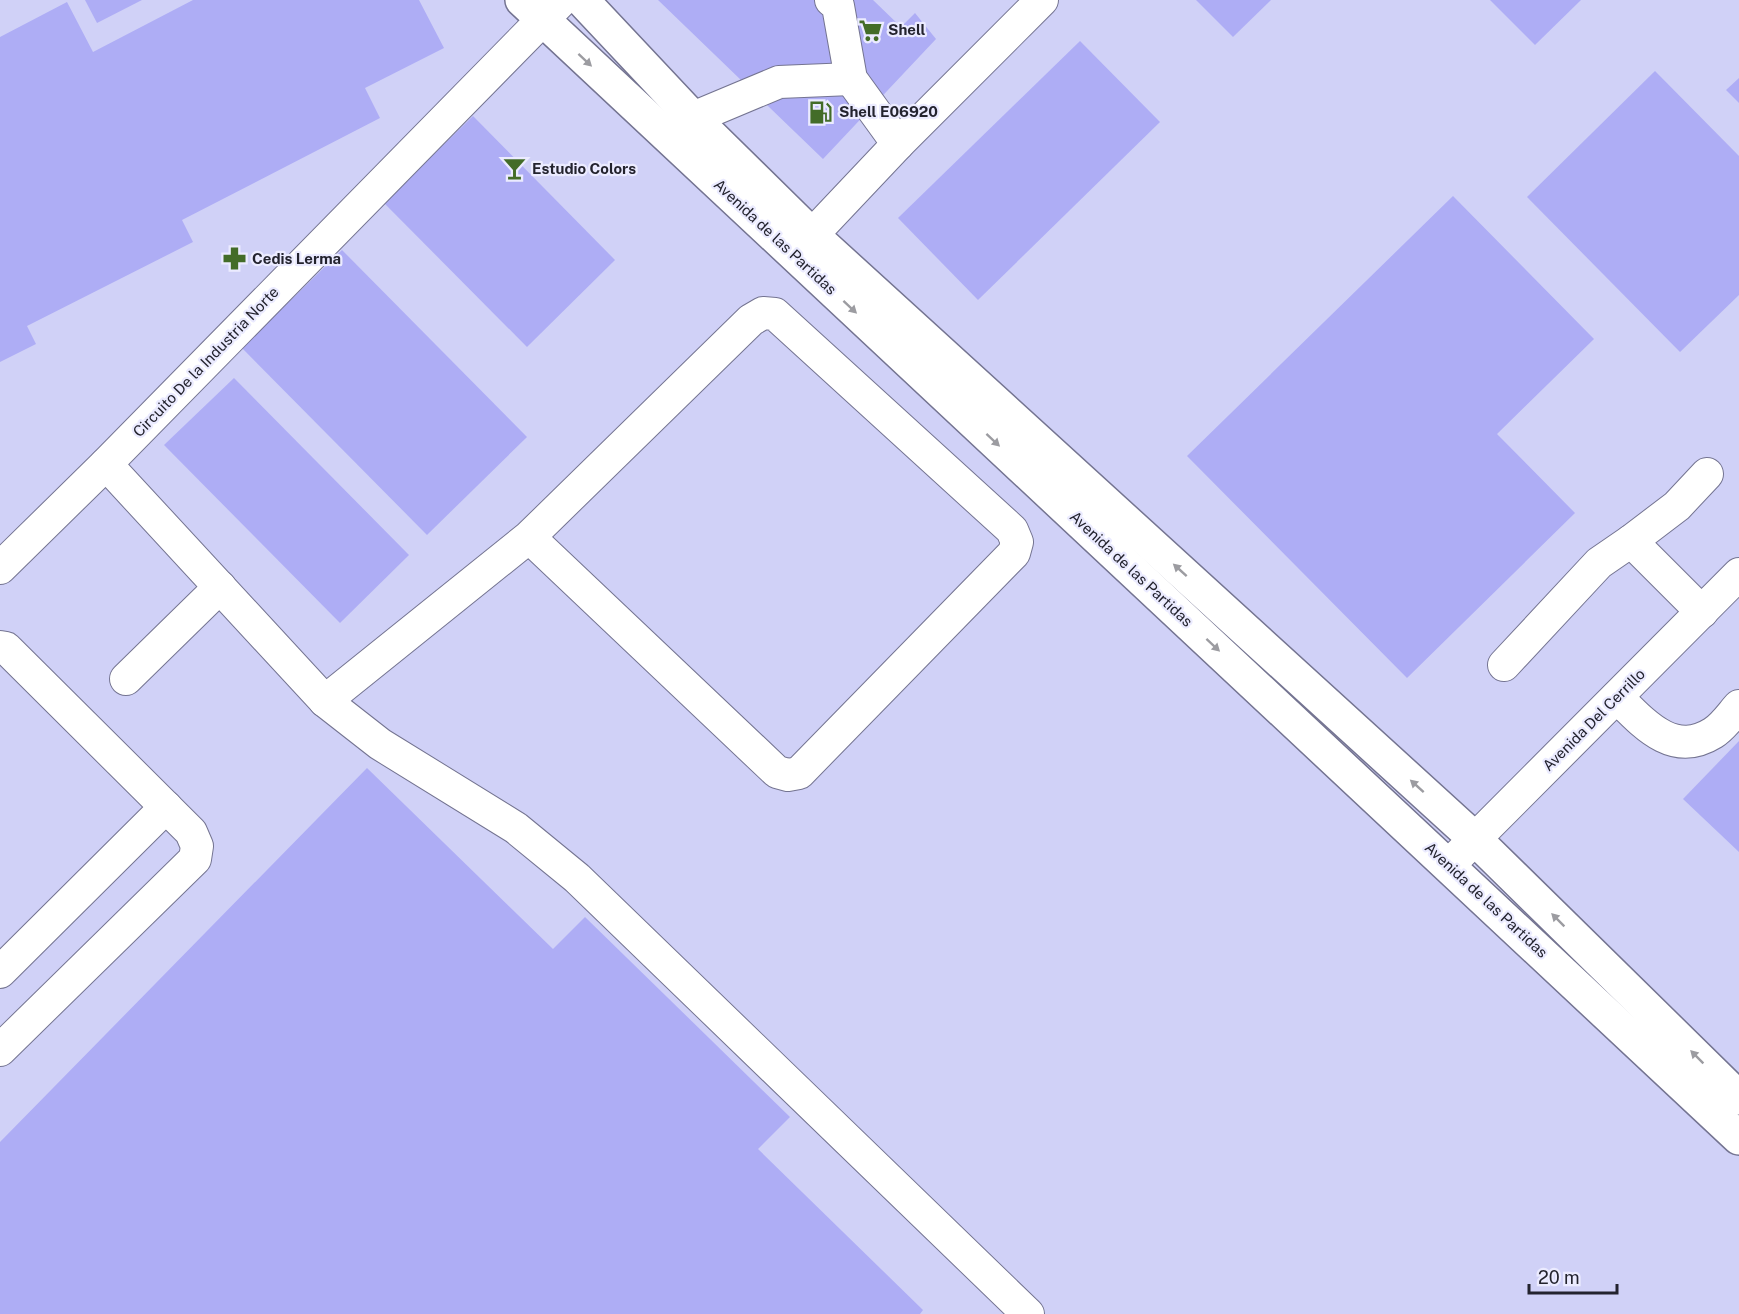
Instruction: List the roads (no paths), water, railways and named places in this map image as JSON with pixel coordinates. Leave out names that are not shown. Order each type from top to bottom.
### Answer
[{"type":"main road","name":"Avenida de las Partidas","points":[[582,0],[693,118],[812,235],[1475,838],[1739,1098]]},
{"type":"main road","name":"Avenida de las Partidas","points":[[542,7],[1739,1138]]},
{"type":"street","points":[[831,0],[838,6],[851,79],[898,144]]},
{"type":"street","points":[[812,235],[898,144],[1042,0]]},
{"type":"street","name":"Circuito De la Industria Norte","points":[[0,568],[106,464],[542,7]]},
{"type":"street","points":[[693,118],[779,82],[851,79]]},
{"type":"street","points":[[325,701],[529,537],[751,320],[763,313],[776,314],[1012,530],[1017,542],[1014,553],[799,773],[788,775],[777,772],[529,537]]},
{"type":"street","points":[[106,464],[325,701],[380,744],[516,828],[576,878],[1028,1314]]},
{"type":"street","points":[[1504,664],[1599,563],[1677,506],[1707,474]]},
{"type":"street","points":[[1631,541],[1702,612]]},
{"type":"street","name":"Avenida Del Cerrillo","points":[[1449,865],[1739,574]]},
{"type":"street","points":[[126,679],[220,587]]},
{"type":"street","points":[[0,647],[6,648],[191,832],[197,846],[195,859],[0,1050]]},
{"type":"street","points":[[1617,697],[1650,730],[1677,743],[1698,741],[1715,732],[1739,706]]},
{"type":"street","points":[[0,972],[166,807]]},
{"type":"place","name":"Shell","points":[[870,30]]},
{"type":"place","name":"Shell E06920","points":[[821,112]]},
{"type":"place","name":"Estudio Colors","points":[[514,169]]},
{"type":"place","name":"Cedis Lerma","points":[[234,259]]}]
